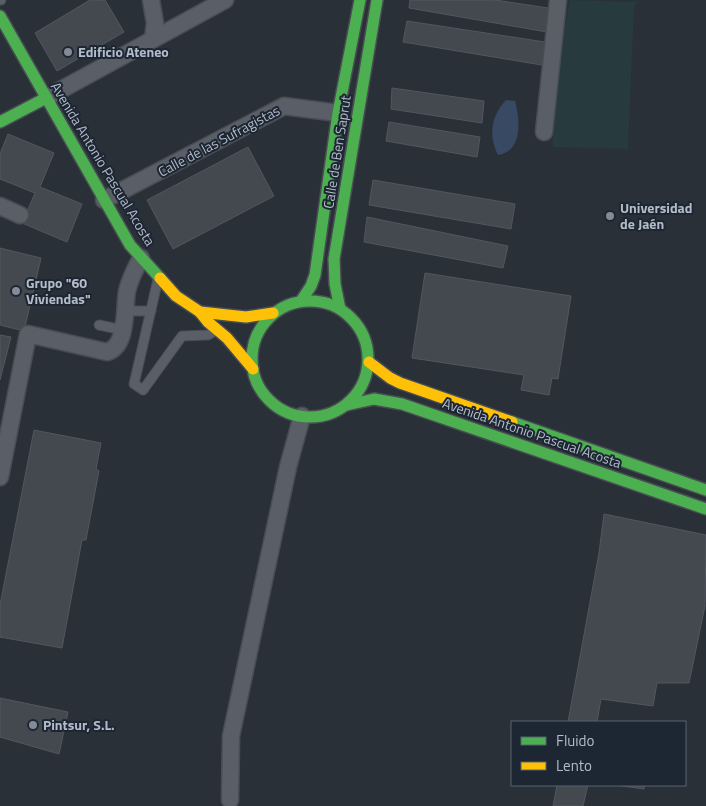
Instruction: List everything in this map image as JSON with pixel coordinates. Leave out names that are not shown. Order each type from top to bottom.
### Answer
[{"type":"street","points":[[150,0],[155,23],[153,39]]},
{"type":"street","points":[[0,122],[225,0]]},
{"type":"street","name":"Calle de Ben Saprut","points":[[301,301],[311,286],[314,275],[338,113],[360,0]]},
{"type":"street","name":"Calle de Ben Saprut","points":[[340,309],[334,280],[334,259],[377,0]]},
{"type":"street","points":[[544,132],[558,0]]},
{"type":"street","name":"Avenida Antonio Pascual Acosta","points":[[0,16],[130,245],[176,296],[200,312],[241,353],[253,369]]},
{"type":"street","name":"Calle de las Sufragistas","points":[[104,200],[284,106],[338,113]]},
{"type":"street","points":[[0,206],[20,214]]},
{"type":"street","points":[[0,477],[28,334],[107,352],[114,350],[118,345],[123,330],[130,279],[141,258]]},
{"type":"street","points":[[317,300],[340,309],[353,319],[363,333],[368,347],[369,362],[362,386],[347,405],[321,416],[302,416],[282,410],[273,404],[260,388],[253,369],[252,348],[255,338],[273,314],[281,308],[301,301],[317,300]]},
{"type":"street","points":[[200,312],[250,318],[273,314]]},
{"type":"street","name":"Avenida Antonio Pascual Acosta","points":[[369,362],[400,383],[706,490]]},
{"type":"street","name":"Avenida Antonio Pascual Acosta","points":[[347,405],[374,400],[402,404],[706,510]]},
{"type":"street","points":[[230,800],[231,736],[288,466],[302,416]]},
{"type":"lane","points":[[158,276],[134,384],[143,390],[182,336],[208,335],[217,329]]},
{"type":"lane","points":[[125,311],[151,311]]},
{"type":"lane","points":[[98,325],[123,330]]},
{"type":"green space","points":[[570,0],[638,2],[634,6],[628,149],[553,147],[553,94]]},
{"type":"water","points":[[506,100],[515,101],[518,117],[518,134],[512,148],[498,155],[492,133],[494,119]]},
{"type":"building","name":"Edificio Ateneo","points":[[90,0],[105,0],[124,32],[57,71],[35,33]]},
{"type":"building","points":[[410,0],[495,0],[548,8],[547,32],[409,8]]},
{"type":"building","points":[[407,21],[545,42],[542,65],[403,42]]},
{"type":"building","points":[[392,88],[484,101],[482,123],[391,109]]},
{"type":"building","points":[[389,122],[480,137],[477,157],[386,141]]},
{"type":"building","points":[[8,134],[54,153],[40,187],[82,204],[67,242],[22,223],[35,193],[0,179],[0,154]]},
{"type":"building","points":[[248,147],[274,196],[173,249],[147,200]]},
{"type":"building","points":[[373,180],[515,204],[511,229],[369,205]]},
{"type":"building","points":[[367,217],[508,246],[503,268],[364,242]]},
{"type":"building","name":"Grupo \"60 Viviendas\"","points":[[0,248],[41,258],[24,331],[0,325]]},
{"type":"building","points":[[425,273],[571,296],[558,379],[552,378],[549,395],[521,390],[524,375],[412,358]]},
{"type":"building","points":[[0,335],[11,337],[0,380]]},
{"type":"building","points":[[34,430],[101,443],[96,469],[99,471],[86,540],[82,540],[62,648],[0,637],[0,605]]},
{"type":"building","points":[[604,514],[706,535],[705,606],[689,683],[657,683],[653,706],[601,699],[597,721],[568,721],[599,553]]},
{"type":"building","name":"Pintsur, S.L.","points":[[0,698],[68,712],[59,754],[0,737]]},
{"type":"building","points":[[557,786],[588,786],[583,806],[553,806]]},
{"type":"building","points":[[622,786],[645,786],[644,789]]},
{"type":"traffic: fast","points":[[301,301],[311,286],[315,275],[338,113],[360,0]]},
{"type":"traffic: fast","points":[[340,309],[335,284],[334,259],[377,0]]},
{"type":"traffic: fast","points":[[0,16],[130,245],[160,278]]},
{"type":"traffic: fast","points":[[0,122],[46,98]]},
{"type":"traffic: fast","points":[[310,301],[332,305],[342,310],[351,318],[359,327],[364,337],[368,359],[364,381],[359,391],[351,400],[342,408],[332,413],[310,417],[288,413],[278,408],[269,400],[261,391],[256,381],[252,359],[256,337],[261,327],[269,318],[278,310],[288,305],[310,301]]},
{"type":"traffic: fast","points":[[347,405],[374,399],[402,404],[706,509]]},
{"type":"traffic: fast","points":[[512,422],[706,490]]},
{"type":"traffic: slow","points":[[160,278],[176,296],[200,312],[208,322],[227,338],[253,369]]},
{"type":"traffic: slow","points":[[200,312],[246,317],[273,313]]},
{"type":"traffic: slow","points":[[369,362],[400,383],[512,422]]},
{"type":"place","name":"Edificio Ateneo","points":[[68,52]]},
{"type":"place","name":"Universidad de Jaén","points":[[610,216]]},
{"type":"place","name":"Grupo \"60 Viviendas\"","points":[[16,291]]},
{"type":"place","name":"Pintsur, S.L.","points":[[33,725]]}]
